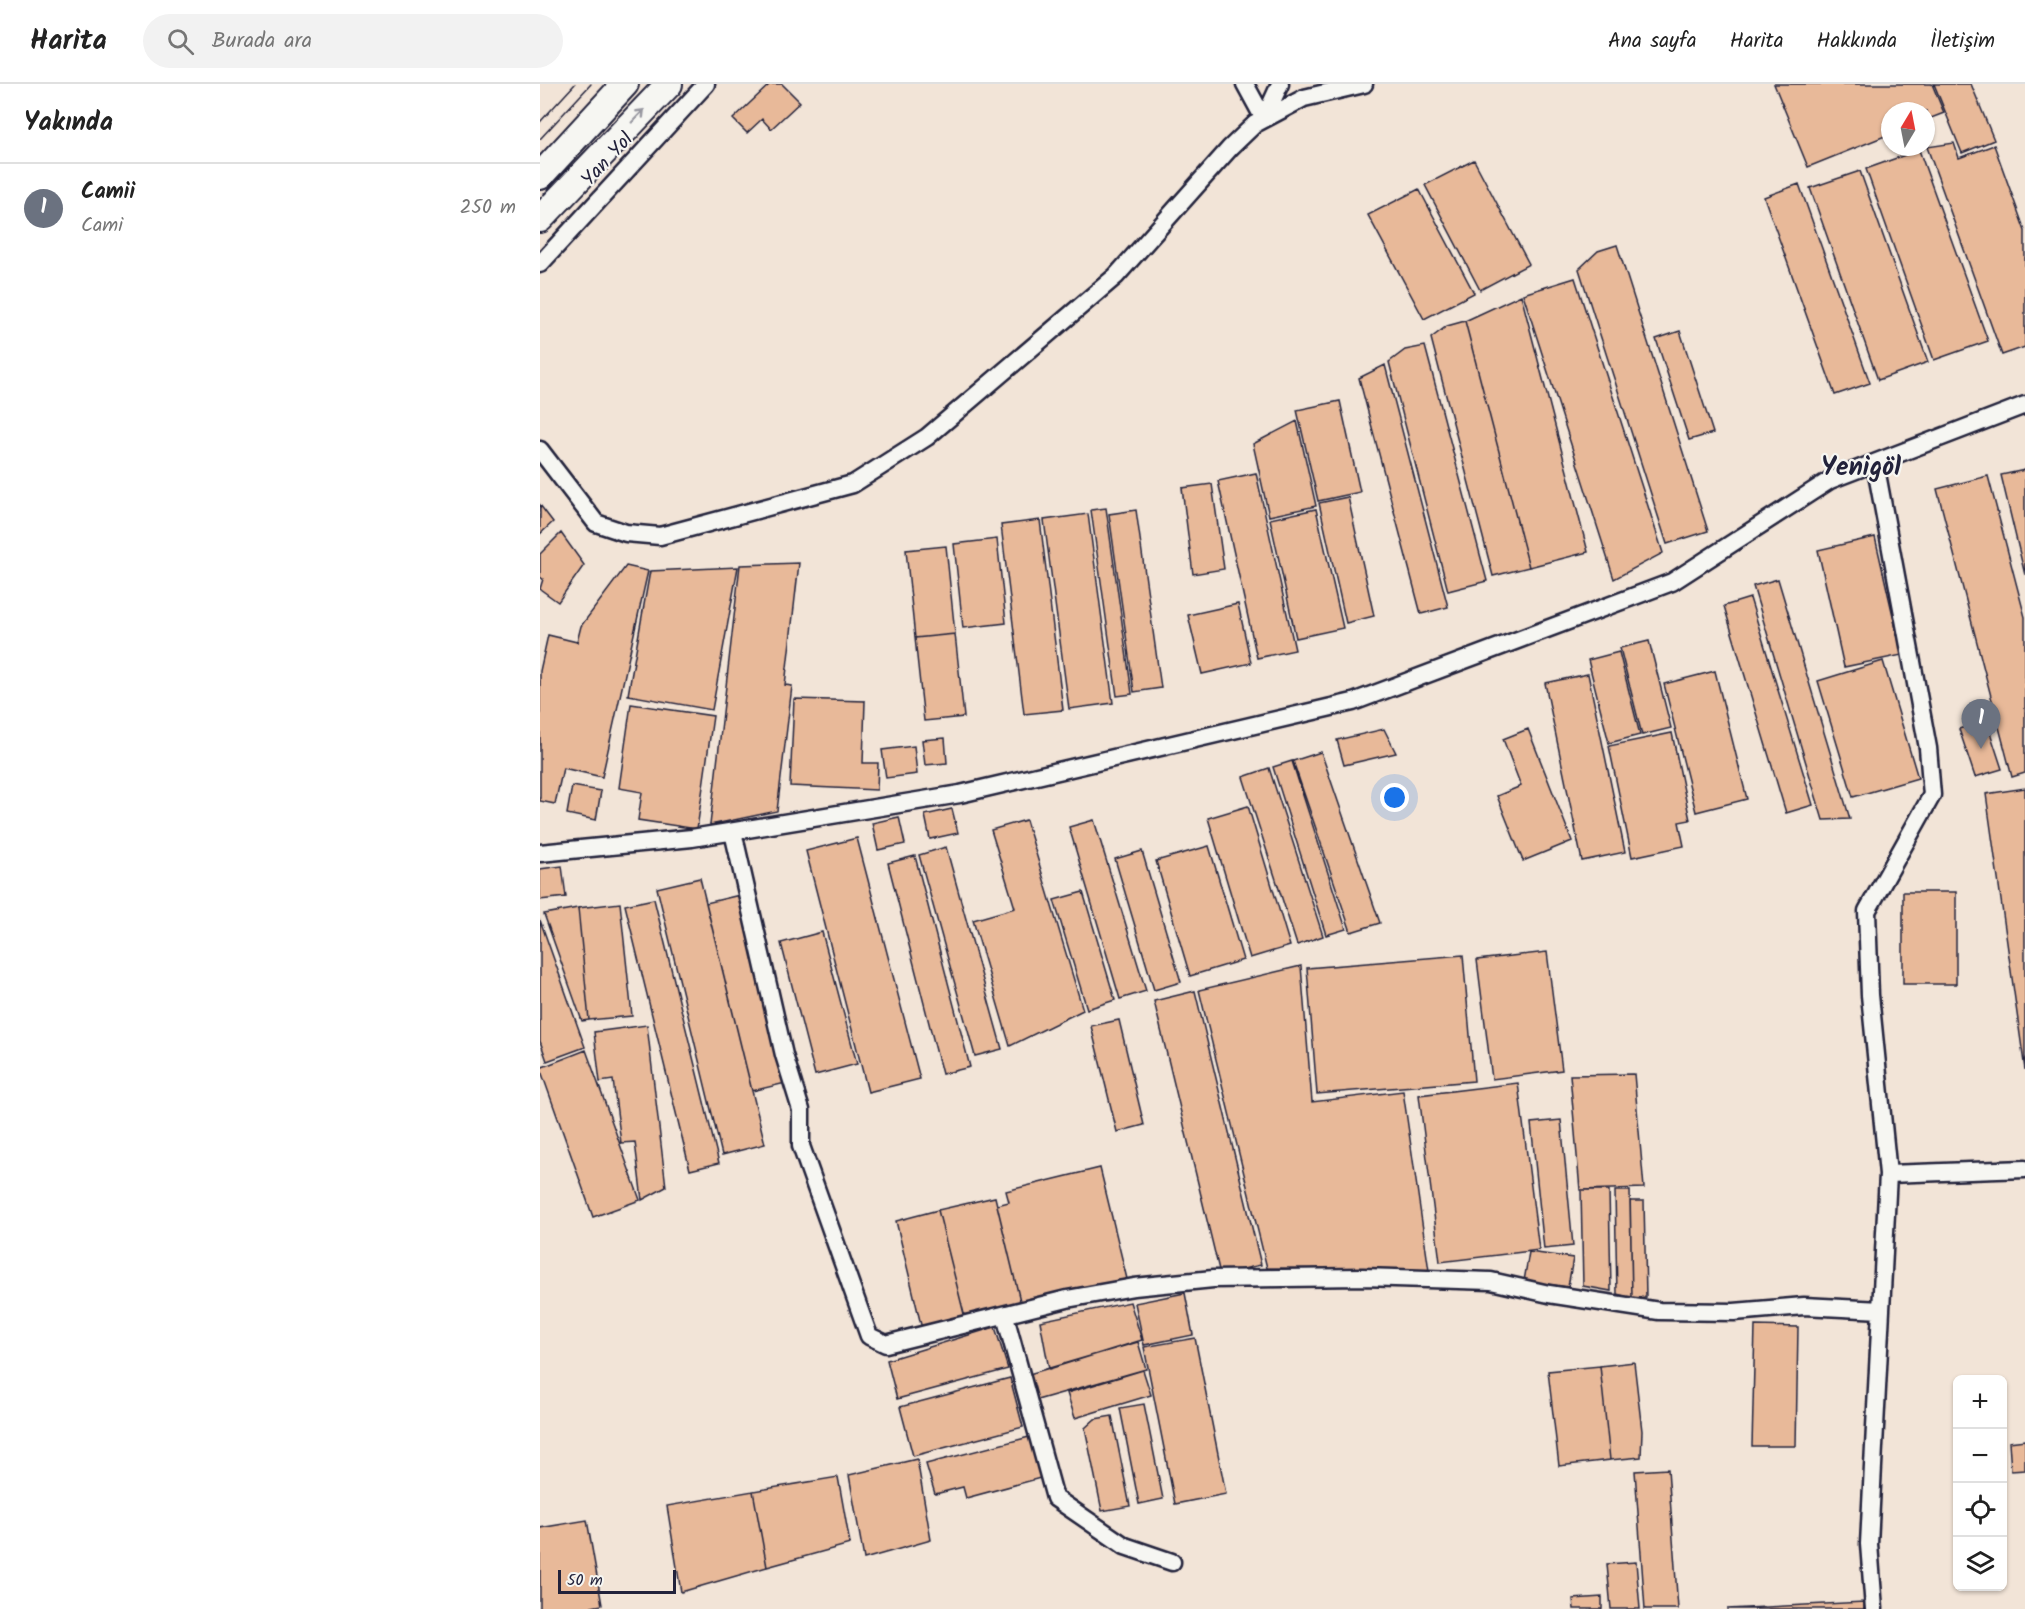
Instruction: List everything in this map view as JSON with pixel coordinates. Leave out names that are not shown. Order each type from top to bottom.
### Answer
[{"type":"highway","points":[[540,176],[625,84]]},
{"type":"highway","points":[[540,219],[669,84]]},
{"type":"street","name":"Yan Yol","points":[[540,264],[706,84]]},
{"type":"street","points":[[1245,84],[1264,119]]},
{"type":"street","points":[[1264,119],[1280,84]]},
{"type":"street","points":[[540,450],[596,523],[626,533],[660,536],[780,506],[853,484],[927,437],[1116,276],[1230,148],[1264,119],[1304,98],[1364,84]]},
{"type":"street","points":[[540,853],[692,838],[960,794],[1353,702],[1672,582],[1830,480],[2025,405]]},
{"type":"street","points":[[1874,1609],[1869,1544],[1888,1174],[1870,994],[1867,911],[1932,795],[1928,748],[1875,463]]},
{"type":"street","points":[[733,832],[784,1055],[801,1110],[801,1146],[869,1336],[885,1344],[1067,1299],[1134,1287],[1213,1279],[1363,1277],[1491,1281],[1549,1294],[1659,1311],[1734,1312],[1804,1306],[1881,1310]]},
{"type":"street","points":[[1888,1174],[2025,1169]]},
{"type":"street","points":[[1005,1316],[1055,1498],[1125,1546],[1172,1562]]},
{"type":"building","points":[[770,84],[782,84],[800,102],[771,129],[762,119],[747,133],[733,119]]},
{"type":"building","points":[[1774,84],[1932,84],[1944,113],[1935,116],[1935,102],[1881,102],[1881,138],[1808,167]]},
{"type":"building","points":[[1934,84],[1971,84],[1994,140],[1962,153]]},
{"type":"building","points":[[1954,143],[1959,158],[1994,145],[2025,231],[2025,347],[2002,355],[1930,156],[1935,156],[1935,146]]},
{"type":"building","points":[[1902,156],[1921,156],[1988,341],[1934,360],[1866,169]]},
{"type":"building","points":[[1474,160],[1529,264],[1480,290],[1425,185]]},
{"type":"building","points":[[1860,171],[1928,362],[1878,380],[1810,188]]},
{"type":"building","points":[[1799,184],[1870,383],[1835,395],[1764,197]]},
{"type":"building","points":[[1419,189],[1474,293],[1424,319],[1368,215]]},
{"type":"building","points":[[1617,245],[1708,531],[1667,544],[1579,269],[1598,251]]},
{"type":"building","points":[[1575,278],[1663,553],[1614,579],[1523,294]]},
{"type":"building","points":[[1521,295],[1588,552],[1529,567],[1465,321]]},
{"type":"building","points":[[1465,321],[1529,567],[1493,576],[1431,338],[1447,326]]},
{"type":"building","points":[[1680,331],[1713,433],[1689,440],[1656,339]]},
{"type":"building","points":[[1425,346],[1487,581],[1448,591],[1389,362],[1405,350]]},
{"type":"building","points":[[1385,365],[1448,607],[1421,614],[1359,378]]},
{"type":"building","points":[[1340,401],[1360,492],[1318,501],[1297,410]]},
{"type":"building","points":[[1297,421],[1316,506],[1269,516],[1253,444]]},
{"type":"building","points":[[2025,470],[2025,575],[2001,475]]},
{"type":"building","points":[[1256,473],[1295,650],[1257,658],[1218,481]]},
{"type":"building","points":[[1988,476],[2025,617],[2025,773],[2012,777],[1937,489]]},
{"type":"building","points":[[1212,484],[1224,569],[1193,574],[1182,488]]},
{"type":"building","points":[[1348,497],[1374,616],[1346,623],[1319,503]]},
{"type":"building","points":[[540,505],[553,522],[540,534]]},
{"type":"building","points":[[1106,508],[1132,694],[1117,696],[1091,510]]},
{"type":"building","points":[[1316,509],[1343,628],[1296,638],[1270,519]]},
{"type":"building","points":[[1136,510],[1161,688],[1134,692],[1109,514]]},
{"type":"building","points":[[1088,514],[1113,703],[1069,709],[1044,520]]},
{"type":"building","points":[[1040,520],[1063,710],[1024,714],[1001,525]]},
{"type":"building","points":[[561,533],[584,565],[558,602],[540,589],[543,579],[540,577],[540,554]]},
{"type":"building","points":[[1875,537],[1902,655],[1844,667],[1818,550]]},
{"type":"building","points":[[997,539],[1006,623],[963,628],[954,544]]},
{"type":"building","points":[[946,546],[955,634],[915,638],[906,550]]},
{"type":"building","points":[[799,563],[785,685],[792,686],[777,811],[710,825],[740,565]]},
{"type":"building","points":[[626,566],[648,571],[602,777],[563,768],[555,804],[540,801],[540,671],[548,635],[577,642],[581,626]]},
{"type":"building","points":[[738,567],[712,710],[628,695],[650,571]]},
{"type":"building","points":[[1778,579],[1850,819],[1823,820],[1753,586]]},
{"type":"building","points":[[1750,598],[1813,805],[1786,813],[1724,606]]},
{"type":"building","points":[[1238,604],[1251,663],[1202,674],[1188,615]]},
{"type":"building","points":[[955,634],[964,717],[924,721],[915,638]]},
{"type":"building","points":[[1649,641],[1671,728],[1642,735],[1620,648]]},
{"type":"building","points":[[1619,652],[1640,735],[1609,743],[1588,660]]},
{"type":"building","points":[[1883,661],[1918,778],[1853,797],[1818,681]]},
{"type":"building","points":[[1715,671],[1747,799],[1696,812],[1664,684]]},
{"type":"building","points":[[1588,674],[1625,852],[1582,861],[1545,683]]},
{"type":"building","points":[[794,699],[865,701],[863,763],[878,763],[877,790],[790,786]]},
{"type":"building","points":[[631,704],[713,716],[697,829],[638,820],[642,792],[619,788]]},
{"type":"building","points":[[1986,720],[2002,769],[1975,777],[1959,729]]},
{"type":"building","points":[[1384,729],[1396,753],[1344,765],[1337,740]]},
{"type":"building","points":[[1528,729],[1572,841],[1523,861],[1497,796],[1521,786],[1503,739]]},
{"type":"building","points":[[1672,733],[1690,820],[1679,822],[1684,846],[1632,857],[1609,746]]},
{"type":"building","points":[[945,738],[947,763],[925,765],[922,740]]},
{"type":"building","points":[[914,746],[917,774],[886,778],[882,750]]},
{"type":"building","points":[[1321,752],[1380,923],[1351,932],[1293,761]]},
{"type":"building","points":[[1292,761],[1346,929],[1326,935],[1273,767]]},
{"type":"building","points":[[1269,768],[1323,936],[1297,945],[1243,777]]},
{"type":"building","points":[[572,786],[601,791],[596,820],[567,814]]},
{"type":"building","points":[[2025,788],[2025,1070],[1986,794]]},
{"type":"building","points":[[1248,806],[1290,946],[1250,958],[1208,818]]},
{"type":"building","points":[[952,809],[958,833],[930,839],[925,815]]},
{"type":"building","points":[[899,817],[905,844],[878,850],[872,823]]},
{"type":"building","points":[[1026,820],[1083,1010],[1010,1046],[973,920],[1015,908],[991,830]]},
{"type":"building","points":[[1094,820],[1146,991],[1120,999],[1069,827]]},
{"type":"building","points":[[857,838],[920,1079],[868,1092],[806,851]]},
{"type":"building","points":[[1209,846],[1243,960],[1190,976],[1156,861]]},
{"type":"building","points":[[946,847],[1002,1049],[975,1056],[919,855]]},
{"type":"building","points":[[1142,851],[1181,982],[1154,990],[1115,859]]},
{"type":"building","points":[[915,856],[970,1067],[942,1074],[888,863]]},
{"type":"building","points":[[562,866],[566,897],[540,900],[540,869]]},
{"type":"building","points":[[700,878],[765,1144],[722,1155],[657,888]]},
{"type":"building","points":[[1083,892],[1115,1000],[1087,1009],[1054,900]]},
{"type":"building","points":[[1903,892],[1956,892],[1956,984],[1903,984]]},
{"type":"building","points":[[744,894],[790,1082],[752,1091],[706,903]]},
{"type":"building","points":[[654,899],[719,1163],[690,1170],[625,905]]},
{"type":"building","points":[[620,903],[632,1016],[589,1020],[578,908]]},
{"type":"building","points":[[578,908],[589,1020],[582,1021],[544,914]]},
{"type":"building","points":[[540,920],[585,1047],[547,1061],[540,1041]]},
{"type":"building","points":[[822,932],[857,1064],[815,1075],[781,943]]},
{"type":"building","points":[[1547,952],[1562,1070],[1492,1079],[1477,960]]},
{"type":"building","points":[[1463,955],[1474,1081],[1317,1094],[1307,968]]},
{"type":"building","points":[[1301,966],[1312,1102],[1403,1091],[1429,1271],[1267,1268],[1199,990]]},
{"type":"building","points":[[1195,991],[1261,1265],[1220,1274],[1154,1001]]},
{"type":"building","points":[[1119,1020],[1144,1125],[1117,1132],[1091,1026]]},
{"type":"building","points":[[647,1025],[666,1187],[642,1200],[635,1142],[621,1143],[613,1080],[600,1082],[594,1032]]},
{"type":"building","points":[[586,1050],[640,1200],[593,1217],[540,1068]]},
{"type":"building","points":[[1634,1074],[1644,1188],[1580,1190],[1570,1075]]},
{"type":"building","points":[[1518,1083],[1539,1250],[1440,1262],[1419,1095]]},
{"type":"building","points":[[1561,1120],[1573,1246],[1544,1249],[1531,1123]]},
{"type":"building","points":[[1100,1168],[1127,1279],[1021,1305],[997,1205],[1009,1202],[1006,1191]]},
{"type":"building","points":[[1581,1190],[1609,1190],[1611,1291],[1583,1286]]},
{"type":"building","points":[[1615,1191],[1630,1191],[1632,1298],[1617,1294]]},
{"type":"building","points":[[995,1197],[1021,1305],[965,1318],[938,1210]]},
{"type":"building","points":[[1630,1201],[1644,1201],[1646,1297],[1632,1298]]},
{"type":"building","points":[[938,1210],[965,1318],[922,1329],[896,1221]]},
{"type":"building","points":[[1529,1252],[1573,1258],[1568,1287],[1524,1281]]},
{"type":"building","points":[[1185,1293],[1193,1335],[1144,1345],[1135,1303]]},
{"type":"building","points":[[1130,1302],[1142,1340],[1049,1369],[1040,1321]]},
{"type":"building","points":[[1755,1326],[1798,1327],[1796,1446],[1752,1446]]},
{"type":"building","points":[[995,1327],[1008,1369],[897,1399],[887,1360]]},
{"type":"building","points":[[1195,1338],[1226,1494],[1175,1504],[1144,1347]]},
{"type":"building","points":[[1138,1342],[1146,1369],[1037,1400],[1029,1374]]},
{"type":"building","points":[[1634,1362],[1642,1431],[1641,1457],[1610,1460],[1600,1366]]},
{"type":"building","points":[[1600,1366],[1610,1460],[1559,1466],[1548,1371]]},
{"type":"building","points":[[1143,1370],[1151,1395],[1075,1418],[1067,1393]]},
{"type":"building","points":[[1010,1378],[1023,1427],[913,1456],[900,1407]]},
{"type":"building","points":[[1144,1404],[1163,1499],[1139,1504],[1120,1408]]},
{"type":"building","points":[[1112,1416],[1130,1506],[1102,1511],[1085,1428],[1095,1419]]},
{"type":"building","points":[[1033,1436],[1044,1477],[966,1498],[963,1487],[935,1494],[926,1464]]},
{"type":"building","points":[[2025,1440],[2025,1470],[2011,1471],[2009,1442]]},
{"type":"building","points":[[917,1459],[931,1540],[864,1559],[849,1475]]},
{"type":"building","points":[[1668,1469],[1678,1609],[1645,1609],[1635,1471]]},
{"type":"building","points":[[838,1477],[850,1544],[767,1567],[753,1491]]},
{"type":"building","points":[[753,1491],[767,1567],[681,1592],[667,1506]]},
{"type":"building","points":[[587,1520],[602,1605],[581,1609],[540,1609],[540,1528]]},
{"type":"building","points":[[1636,1562],[1640,1609],[1611,1609],[1607,1564]]},
{"type":"building","points":[[1602,1597],[1602,1609],[1574,1609],[1573,1599]]},
{"type":"building","points":[[1864,1602],[1864,1609],[1727,1609]]},
{"type":"tram line","points":[[540,122],[575,84]]},
{"type":"tram line","points":[[540,139],[591,84]]},
{"type":"place","name":"Camii","points":[[1981,749]]},
{"type":"district","name":"Yenigöl","points":[[1861,468]]}]
